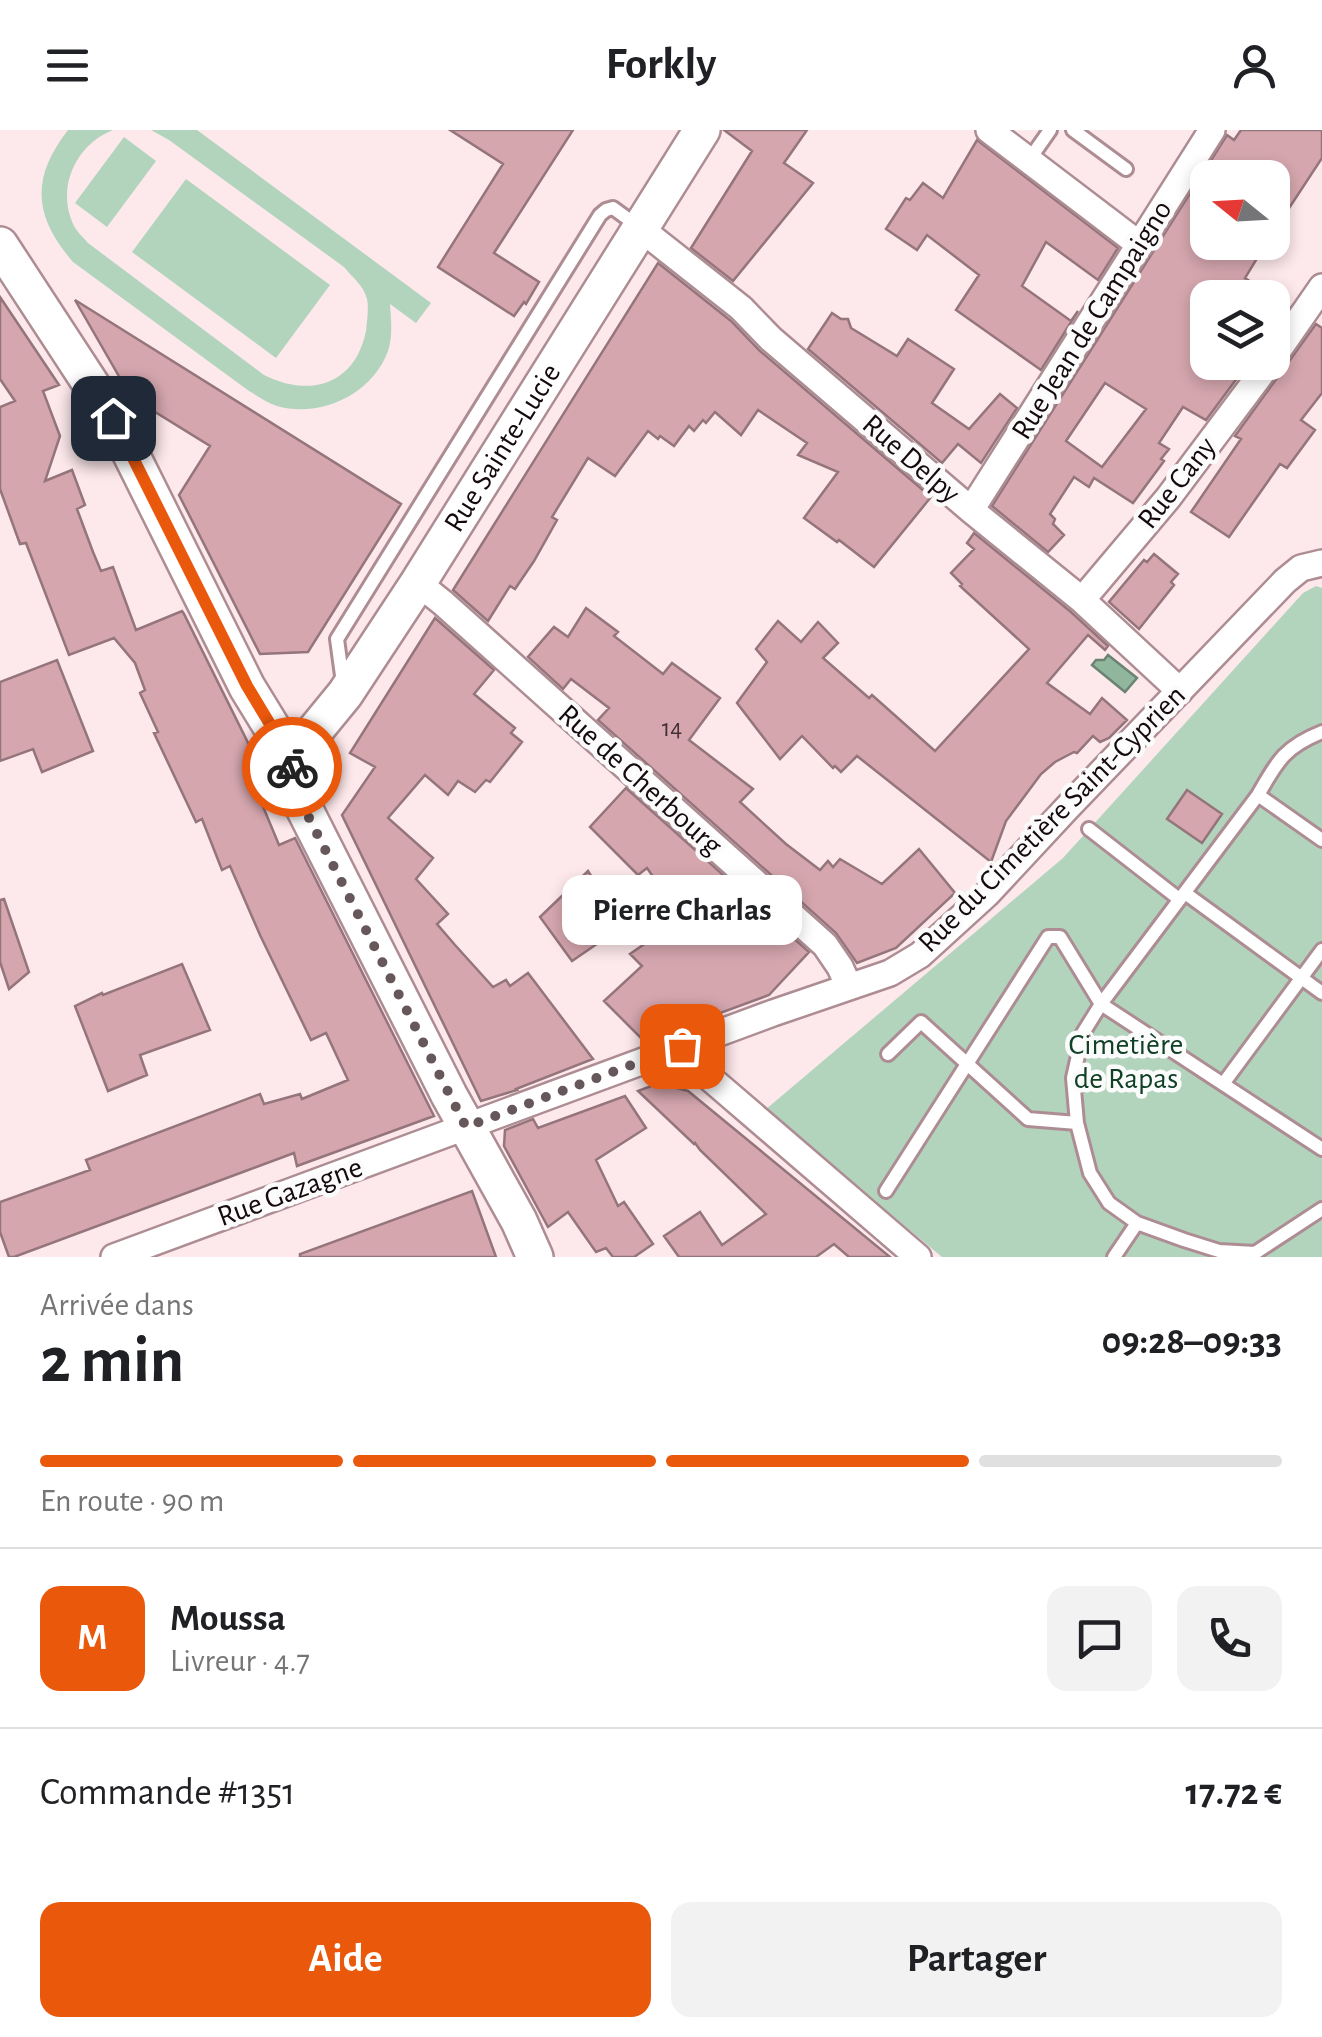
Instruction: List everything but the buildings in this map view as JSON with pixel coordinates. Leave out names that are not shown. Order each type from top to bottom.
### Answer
[{"type":"street","name":"Rue Sainte-Lucie","points":[[285,749],[313,734],[344,694],[702,130]]},
{"type":"street","points":[[989,130],[1140,245]]},
{"type":"street","name":"Rue Jean de Campaigno","points":[[971,510],[1212,130]]},
{"type":"street","name":"Rue Delpy","points":[[640,228],[741,308],[771,339],[1082,600],[1180,691]]},
{"type":"street","points":[[0,246],[113,418],[247,686],[285,749],[304,808],[534,1257]]},
{"type":"street","name":"Rue Cany","points":[[1290,333],[1322,286]]},
{"type":"street","name":"Rue Cany","points":[[1082,600],[1168,498],[1257,380]]},
{"type":"street","name":"Rue du Cimetière Saint-Cyprien","points":[[466,1127],[890,972],[920,955],[987,894],[1285,581],[1301,568],[1322,563]]},
{"type":"street","name":"Rue de Cherbourg","points":[[418,583],[824,945],[849,987]]},
{"type":"street","points":[[682,1046],[697,1067],[908,1254]]},
{"type":"street","name":"Rue Gazagne","points":[[114,1257],[466,1127]]},
{"type":"lane","points":[[1029,160],[1050,130]]},
{"type":"lane","points":[[1073,130],[1126,169]]},
{"type":"lane","points":[[344,694],[337,639],[600,216],[613,208],[640,228]]},
{"type":"lane","points":[[1322,732],[1280,758],[1258,795],[1101,1004],[1083,1033],[1073,1078],[1076,1122],[1090,1173],[1109,1204],[1137,1223],[1219,1251],[1256,1255],[1322,1210]]},
{"type":"lane","points":[[1258,795],[1322,840]]},
{"type":"lane","points":[[1089,829],[1322,993]]},
{"type":"lane","points":[[886,1191],[1048,937],[1060,937],[1101,1004],[1322,1148]]},
{"type":"lane","points":[[1224,1084],[1322,950]]},
{"type":"lane","points":[[888,1054],[920,1022],[1028,1119],[1076,1122]]},
{"type":"lane","points":[[1114,1257],[1137,1223]]},
{"type":"green space","points":[[68,130],[113,130],[89,145],[73,168],[68,210],[78,232],[264,375],[281,382],[314,385],[341,375],[352,364],[366,331],[365,294],[344,267],[151,130],[197,130],[431,303],[416,323],[390,304],[388,351],[370,380],[343,400],[310,409],[270,403],[73,262],[60,245],[44,213],[43,181],[47,165]]},
{"type":"green space","points":[[124,137],[156,161],[107,227],[75,203]]},
{"type":"green space","points":[[186,179],[330,285],[276,358],[132,252]]},
{"type":"green space","name":"Cimetière de Rapas","points":[[1316,586],[1322,588],[1322,1257],[942,1257],[765,1110],[1063,858],[1303,593]]},
{"type":"shaded area","points":[[1108,655],[1137,678],[1125,692],[1092,665]]},
{"type":"way so far","points":[[292,767],[304,808],[466,1127],[682,1046]]},
{"type":"place","name":"Pierre Charlas","points":[[682,1046]]},
{"type":"route","points":[[113,418],[247,686],[292,767]]}]
